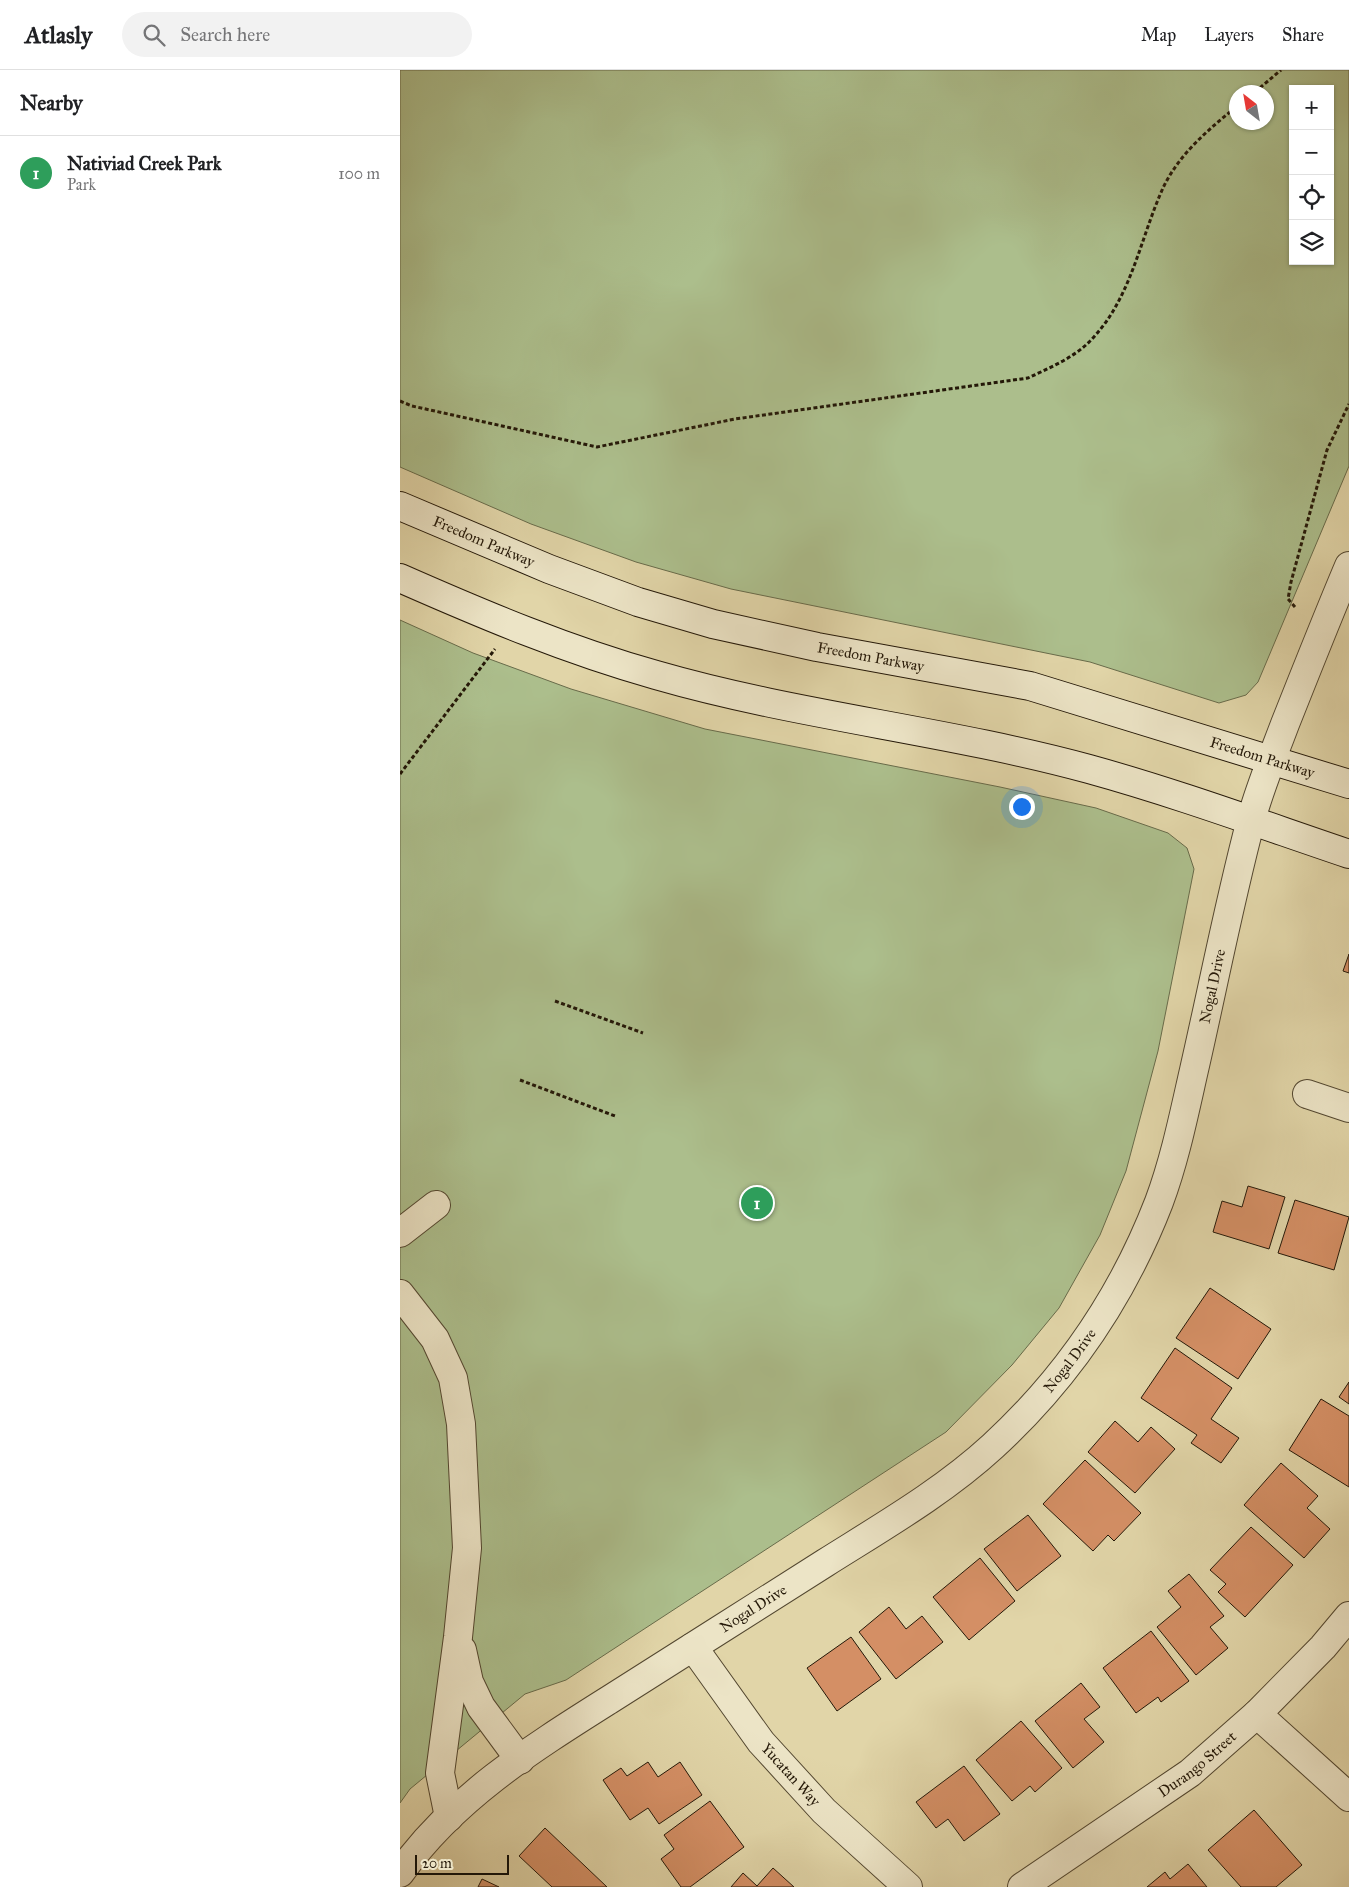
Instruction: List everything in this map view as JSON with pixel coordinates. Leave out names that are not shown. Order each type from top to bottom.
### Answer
[{"type":"street","name":"Freedom Parkway","points":[[400,506],[549,569],[638,602],[713,624],[817,647],[1030,686],[1349,784]]},
{"type":"street","name":"Nogal Drive","points":[[400,1873],[427,1838],[475,1792],[568,1726],[922,1501],[959,1474],[992,1447],[1031,1409],[1078,1354],[1112,1302],[1138,1251],[1160,1198],[1179,1134],[1251,821],[1271,760],[1349,566]]},
{"type":"street","points":[[400,578],[508,626],[562,646],[657,676],[751,699],[973,742],[1089,769],[1349,854]]},
{"type":"street","points":[[1307,1094],[1349,1108]]},
{"type":"street","points":[[400,1233],[436,1205]]},
{"type":"street","points":[[400,1294],[435,1338],[454,1378],[461,1424],[467,1548],[458,1637],[440,1773],[448,1817]]},
{"type":"street","name":"Durango Street","points":[[1022,1887],[1190,1773],[1257,1714],[1323,1647],[1349,1616]]},
{"type":"street","points":[[458,1637],[475,1695],[481,1707],[520,1760]]},
{"type":"street","name":"Yucatan Way","points":[[693,1647],[761,1742],[824,1811],[908,1887]]},
{"type":"street","points":[[1257,1714],[1349,1797]]},
{"type":"path","points":[[1263,85],[1281,70]]},
{"type":"path","points":[[400,402],[597,447],[735,420],[1028,378],[1055,365],[1086,345],[1106,322],[1124,292],[1164,187],[1185,153],[1207,130],[1229,113]]},
{"type":"path","points":[[1295,607],[1288,599],[1291,582],[1327,450],[1349,404]]},
{"type":"path","points":[[400,774],[493,654],[508,626]]},
{"type":"path","points":[[555,1002],[642,1033]]},
{"type":"path","points":[[520,1080],[615,1116]]},
{"type":"green space","points":[[400,70],[1349,70],[1349,466],[1258,682],[1246,695],[1219,703],[1090,662],[731,589],[636,562],[531,524],[400,467]]},
{"type":"green space","points":[[400,620],[473,653],[571,689],[705,729],[1000,787],[1096,808],[1168,833],[1187,848],[1194,869],[1158,1051],[1126,1171],[1100,1235],[1059,1308],[1012,1365],[946,1432],[566,1680],[525,1694],[410,1789],[400,1803]]},
{"type":"building","points":[[1349,954],[1349,973],[1343,971]]},
{"type":"building","points":[[1248,1186],[1285,1197],[1269,1249],[1213,1232],[1222,1201],[1242,1207]]},
{"type":"building","points":[[1295,1200],[1349,1217],[1334,1270],[1278,1253]]},
{"type":"building","points":[[1210,1288],[1271,1329],[1238,1379],[1176,1338]]},
{"type":"building","points":[[1175,1348],[1232,1388],[1211,1419],[1239,1438],[1221,1463],[1191,1443],[1197,1435],[1141,1398]]},
{"type":"building","points":[[1349,1382],[1349,1404],[1339,1397]]},
{"type":"building","points":[[1321,1399],[1349,1416],[1349,1487],[1289,1450]]},
{"type":"building","points":[[1115,1421],[1138,1442],[1151,1427],[1175,1449],[1135,1493],[1088,1452]]},
{"type":"building","points":[[1085,1460],[1141,1513],[1114,1541],[1108,1535],[1093,1551],[1043,1504]]},
{"type":"building","points":[[1281,1463],[1318,1496],[1307,1508],[1330,1529],[1304,1558],[1244,1505]]},
{"type":"building","points":[[1028,1515],[1061,1556],[1017,1591],[984,1549]]},
{"type":"building","points":[[1251,1527],[1293,1565],[1245,1617],[1218,1592],[1226,1584],[1210,1570]]},
{"type":"building","points":[[980,1558],[1015,1601],[969,1640],[933,1597]]},
{"type":"building","points":[[1189,1574],[1224,1616],[1210,1627],[1228,1648],[1196,1675],[1157,1627],[1181,1607],[1168,1591]]},
{"type":"building","points":[[889,1607],[906,1629],[922,1616],[943,1642],[896,1679],[859,1632]]},
{"type":"building","points":[[1151,1631],[1189,1681],[1161,1702],[1158,1697],[1136,1713],[1103,1668]]},
{"type":"building","points":[[851,1637],[881,1679],[837,1711],[807,1668]]},
{"type":"building","points":[[1081,1683],[1100,1707],[1084,1719],[1104,1742],[1073,1768],[1035,1721]]},
{"type":"building","points":[[1021,1721],[1062,1768],[1035,1792],[1030,1786],[1012,1801],[976,1760]]},
{"type":"building","points":[[648,1762],[658,1777],[680,1762],[702,1795],[659,1824],[648,1808],[630,1820],[603,1780],[621,1768],[627,1776]]},
{"type":"building","points":[[964,1766],[1000,1814],[964,1841],[948,1819],[936,1828],[916,1802]]},
{"type":"building","points":[[710,1801],[744,1847],[690,1887],[681,1887],[661,1859],[674,1849],[664,1835]]},
{"type":"building","points":[[1254,1810],[1302,1865],[1276,1887],[1241,1887],[1208,1850]]},
{"type":"building","points":[[545,1828],[607,1887],[552,1887],[519,1856]]},
{"type":"building","points":[[1188,1864],[1207,1887],[1147,1887],[1165,1872],[1170,1879]]},
{"type":"building","points":[[773,1868],[794,1887],[731,1887],[743,1873],[757,1886]]},
{"type":"building","points":[[482,1879],[499,1887],[478,1887]]},
{"type":"place","name":"Nativiad Creek Park","points":[[757,1203]]}]
